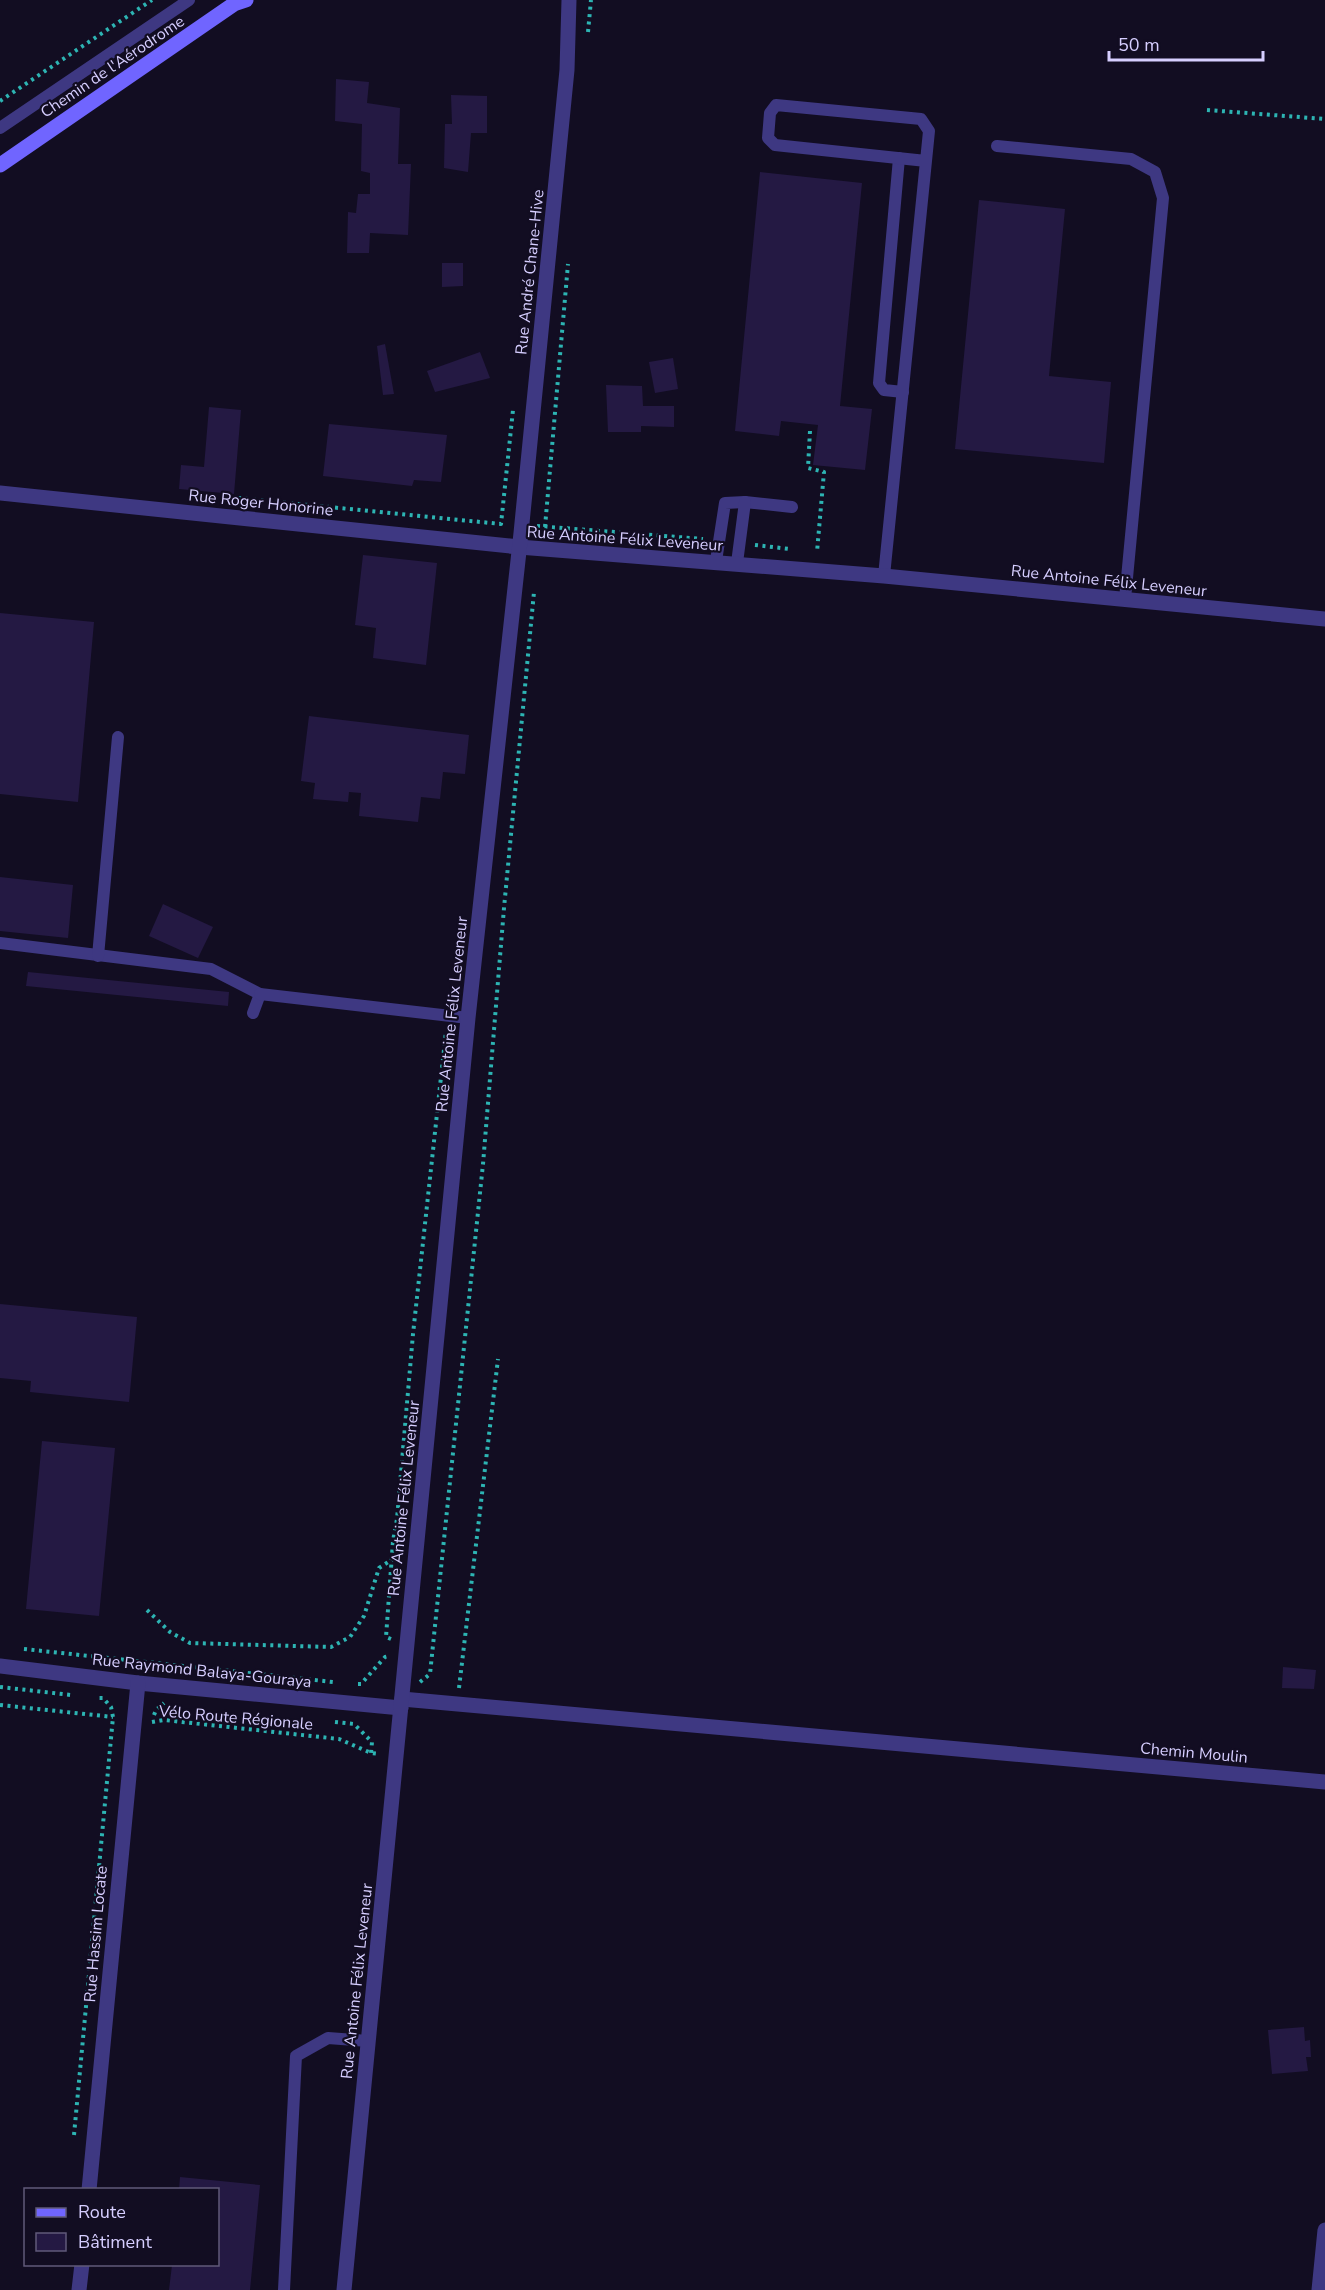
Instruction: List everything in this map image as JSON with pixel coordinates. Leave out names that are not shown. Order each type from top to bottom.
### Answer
[{"type":"main road","name":"Chemin de l'Aérodrome","points":[[0,165],[234,4],[246,0]]},
{"type":"street","name":"Rue André Chane-Hive","points":[[519,547],[567,70],[569,0]]},
{"type":"street","name":"Rue Roger Honorine","points":[[0,493],[519,547]]},
{"type":"street","name":"Rue Antoine Félix Leveneur","points":[[344,2290],[468,1018],[519,547],[717,561],[1325,619]]},
{"type":"street","name":"Rue Raymond Balaya-Gouraya","points":[[0,1666],[138,1683],[402,1703],[458,1704]]},
{"type":"street","name":"Rue Hassim Locate","points":[[89,2188],[138,1683]]},
{"type":"street","name":"Chemin Moulin","points":[[458,1704],[1325,1782]]},
{"type":"street","points":[[1319,2290],[1325,2230]]},
{"type":"street","points":[[79,2290],[82,2266]]},
{"type":"lane","points":[[0,128],[189,0]]},
{"type":"lane","points":[[884,576],[903,392],[929,131],[921,119],[776,105],[770,113],[768,138],[775,145],[926,161]]},
{"type":"lane","points":[[997,146],[1131,159],[1155,172],[1163,198],[1125,599]]},
{"type":"lane","points":[[900,158],[879,383],[884,390],[903,392]]},
{"type":"lane","points":[[736,563],[745,502]]},
{"type":"lane","points":[[717,561],[725,503],[745,502],[792,507]]},
{"type":"lane","points":[[98,956],[118,737]]},
{"type":"lane","points":[[0,943],[212,969],[260,994],[468,1018]]},
{"type":"lane","points":[[253,1013],[260,994]]},
{"type":"lane","points":[[284,2290],[296,2056],[328,2038],[369,2041]]},
{"type":"path","points":[[0,101],[152,0]]},
{"type":"path","points":[[1207,110],[1325,119]]},
{"type":"path","points":[[236,498],[501,524],[514,406]]},
{"type":"path","points":[[810,431],[808,468],[824,472],[817,552]]},
{"type":"path","points":[[402,1703],[430,1674],[483,1164],[535,580]]},
{"type":"path","points":[[392,1645],[391,1639],[386,1637],[392,1559],[413,1334],[448,1016]]},
{"type":"path","points":[[458,1704],[498,1359]]},
{"type":"path","points":[[147,1610],[170,1632],[190,1642],[331,1647],[350,1637],[364,1616],[379,1568],[392,1559],[415,1560]]},
{"type":"path","points":[[23,1649],[337,1682]]},
{"type":"path","points":[[349,1683],[361,1684],[385,1657],[392,1655],[393,1651]]},
{"type":"path","points":[[0,1688],[80,1696]]},
{"type":"path","points":[[74,2142],[112,1717],[111,1707],[103,1698],[92,1697]]},
{"type":"path","points":[[151,1734],[156,1710],[165,1702]]},
{"type":"path","name":"Vélo Route Régionale","points":[[0,1705],[112,1717],[133,1724],[164,1720],[339,1739],[370,1754],[396,1756]]},
{"type":"path","points":[[331,1721],[354,1724],[372,1742],[370,1754]]},
{"type":"building","points":[[336,79],[369,82],[367,103],[400,108],[398,164],[411,164],[408,235],[370,233],[369,253],[347,253],[348,212],[356,213],[358,194],[370,194],[370,173],[361,171],[362,124],[335,121]]},
{"type":"building","points":[[451,95],[487,96],[487,133],[471,133],[468,172],[444,168],[445,124],[452,124]]},
{"type":"building","points":[[760,172],[862,183],[840,406],[872,409],[865,470],[813,465],[818,425],[781,421],[779,436],[735,431]]},
{"type":"building","points":[[979,200],[1065,209],[1049,376],[1111,382],[1104,463],[955,449]]},
{"type":"building","points":[[442,263],[463,263],[463,286],[442,287]]},
{"type":"building","points":[[385,344],[394,394],[383,395],[377,346]]},
{"type":"building","points":[[480,352],[490,378],[435,392],[427,371]]},
{"type":"building","points":[[673,358],[678,389],[655,393],[649,362]]},
{"type":"building","points":[[606,385],[642,386],[643,406],[674,406],[674,427],[641,426],[641,432],[608,432]]},
{"type":"building","points":[[209,407],[241,410],[234,494],[179,489],[181,465],[204,467]]},
{"type":"building","points":[[329,424],[447,435],[441,482],[414,480],[412,486],[323,476]]},
{"type":"building","points":[[363,555],[437,563],[426,665],[373,658],[376,628],[355,625]]},
{"type":"building","points":[[0,613],[94,622],[78,802],[0,794]]},
{"type":"building","points":[[309,716],[469,735],[465,774],[443,772],[440,799],[421,797],[418,822],[359,816],[361,793],[349,792],[348,802],[313,799],[315,783],[301,781]]},
{"type":"building","points":[[0,877],[73,885],[68,938],[0,931]]},
{"type":"building","points":[[163,904],[213,927],[198,958],[149,936]]},
{"type":"building","points":[[28,972],[229,992],[228,1006],[26,986]]},
{"type":"building","points":[[0,1304],[137,1317],[129,1402],[30,1392],[31,1381],[0,1378]]},
{"type":"building","points":[[42,1441],[115,1448],[99,1616],[26,1609]]},
{"type":"building","points":[[1283,1667],[1316,1670],[1314,1689],[1282,1688]]},
{"type":"building","points":[[1304,2027],[1305,2041],[1310,2040],[1311,2057],[1306,2057],[1308,2071],[1272,2074],[1268,2030]]},
{"type":"building","points":[[180,2177],[260,2185],[250,2290],[169,2290],[172,2266],[219,2266],[219,2188],[179,2188]]}]
